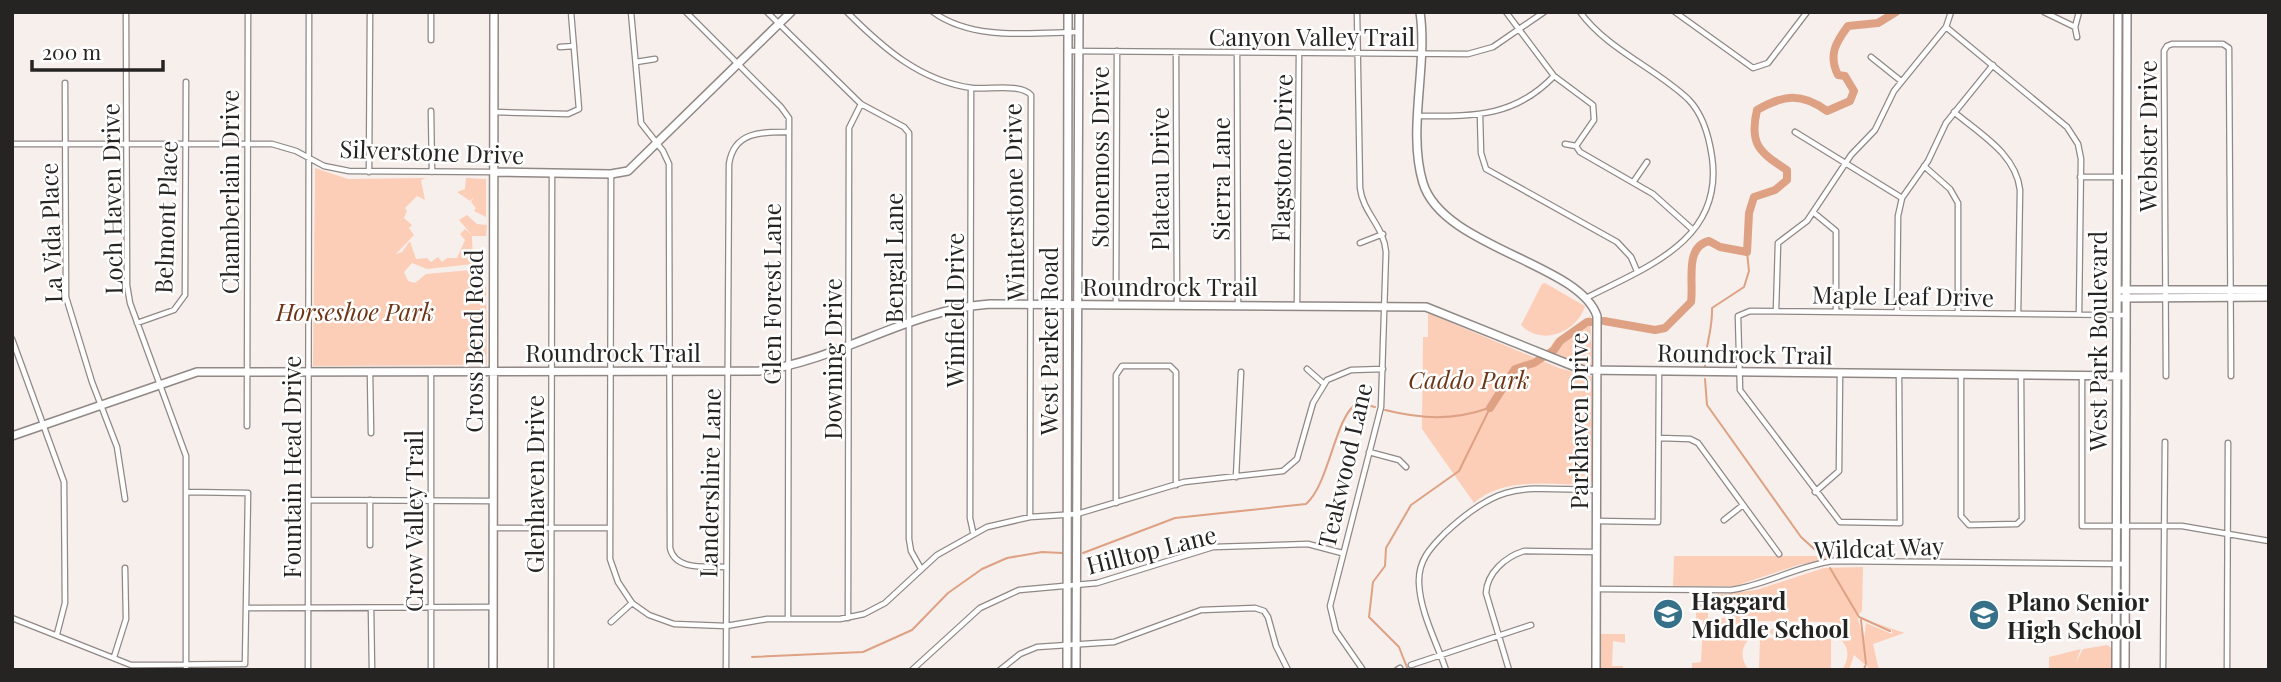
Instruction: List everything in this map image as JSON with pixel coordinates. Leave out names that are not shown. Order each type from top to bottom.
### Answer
[{"type":"street","name":"Loch Haven Drive","points":[[126,12],[127,285],[185,452],[186,667]]},
{"type":"street","name":"Chamberlain Drive","points":[[247,12],[247,426]]},
{"type":"street","name":"Fountain Head Drive","points":[[308,670],[309,12]]},
{"type":"street","points":[[369,172],[370,12]]},
{"type":"street","points":[[431,12],[431,40]]},
{"type":"street","name":"Cross Bend Road","points":[[493,670],[494,12]]},
{"type":"street","points":[[492,112],[576,113],[579,104],[571,12]]},
{"type":"street","points":[[631,12],[641,124],[669,164],[671,553],[675,561],[682,564],[726,567]]},
{"type":"street","name":"Glen Forest Lane","points":[[686,12],[786,113],[789,132],[788,618]]},
{"type":"street","name":"Bengal Lane","points":[[767,12],[861,104],[904,127],[909,134],[909,539],[911,551],[920,567]]},
{"type":"street","name":"Silverstone Drive","points":[[12,144],[247,144],[278,146],[336,169],[369,172],[611,174],[634,168],[791,12]]},
{"type":"street","name":"Winterstone Drive","points":[[847,12],[904,62],[940,80],[971,88],[1023,90],[1031,95],[1030,517]]},
{"type":"street","points":[[933,12],[957,26],[976,31],[1079,32]]},
{"type":"street","name":"West Parker Road","points":[[1068,12],[1066,584],[1076,670]]},
{"type":"street","name":"West Parker Road","points":[[1067,670],[1072,645],[1076,585],[1079,12]]},
{"type":"street","name":"Teakwood Lane","points":[[1357,12],[1360,52],[1360,188],[1366,209],[1383,233],[1386,252],[1383,369],[1381,407],[1331,595],[1332,620],[1336,631],[1363,670]]},
{"type":"street","name":"Parkhaven Drive","points":[[1420,12],[1419,116],[1424,184],[1442,213],[1586,298],[1597,316],[1596,670]]},
{"type":"street","points":[[1506,12],[1554,76],[1593,105],[1594,120],[1576,146]]},
{"type":"street","name":"Canyon Valley Trail","points":[[1068,51],[1420,54],[1480,52],[1518,31],[1544,12]]},
{"type":"street","points":[[1580,12],[1601,36],[1686,97],[1700,115],[1712,153],[1714,187],[1709,207],[1676,249],[1586,298]]},
{"type":"street","points":[[1675,12],[1748,67],[1758,68],[1768,62],[1807,12]]},
{"type":"street","points":[[1776,311],[1778,243],[1801,226],[1814,212],[1847,161],[1875,130],[1901,81],[1946,27],[1951,12]]},
{"type":"street","points":[[2044,12],[2075,27]]},
{"type":"street","points":[[2077,37],[2075,27],[2079,12]]},
{"type":"street","name":"West Park Boulevard","points":[[2116,670],[2118,12]]},
{"type":"street","name":"West Park Boulevard","points":[[2125,670],[2127,12]]},
{"type":"street","points":[[1946,27],[2067,127],[2078,144],[2079,314]]},
{"type":"street","name":"Webster Drive","points":[[2166,294],[2165,48],[2172,44],[2223,44],[2229,48],[2231,294]]},
{"type":"street","points":[[559,47],[574,47]]},
{"type":"street","name":"Stonemoss Drive","points":[[1116,304],[1117,51]]},
{"type":"street","name":"Plateau Drive","points":[[1177,52],[1177,305]]},
{"type":"street","name":"Sierra Lane","points":[[1237,52],[1238,306]]},
{"type":"street","name":"Flagstone Drive","points":[[1297,306],[1299,53]]},
{"type":"street","points":[[1871,57],[1901,81]]},
{"type":"street","points":[[636,62],[655,59]]},
{"type":"street","points":[[1897,312],[1898,216],[1902,198],[1924,166],[1954,112],[1993,65]]},
{"type":"street","points":[[1419,116],[1480,115],[1516,104],[1554,76]]},
{"type":"street","name":"Belmont Place","points":[[138,323],[174,310],[185,295],[186,82]]},
{"type":"street","name":"La Vida Place","points":[[65,83],[66,297],[122,466],[125,499]]},
{"type":"street","name":"Winfield Drive","points":[[971,88],[970,518],[973,532]]},
{"type":"street","name":"Downing Drive","points":[[848,618],[849,128],[861,104]]},
{"type":"street","points":[[431,111],[432,172]]},
{"type":"street","points":[[1954,112],[2005,155],[2016,172],[2020,190],[2018,314]]},
{"type":"street","points":[[1480,115],[1481,153],[1486,169],[1618,242],[1631,257],[1637,271]]},
{"type":"street","name":"Landershire Lane","points":[[726,670],[730,156],[735,145],[747,135],[789,132]]},
{"type":"street","points":[[1795,132],[1847,161],[1902,198]]},
{"type":"street","points":[[1565,144],[1576,146],[1580,152],[1634,181],[1692,229]]},
{"type":"street","points":[[1634,181],[1647,162]]},
{"type":"street","points":[[1924,166],[1950,189],[1958,203],[1958,313]]},
{"type":"street","name":"Glenhaven Drive","points":[[551,670],[552,173]]},
{"type":"street","points":[[611,174],[612,371],[609,528],[612,568],[632,603],[664,622],[726,626],[788,618],[848,618],[870,612],[885,603],[920,567],[973,532],[1030,517],[1077,514],[1176,485],[1283,471],[1293,464],[1313,403],[1324,384],[1342,372],[1383,369]]},
{"type":"street","points":[[2080,177],[2126,177]]},
{"type":"street","points":[[1814,212],[1836,231],[1836,312]]},
{"type":"street","points":[[1360,243],[1383,233]]},
{"type":"street","points":[[2116,294],[2231,294],[2269,290]]},
{"type":"street","points":[[2166,294],[2166,376]]},
{"type":"street","points":[[2231,294],[2269,298]]},
{"type":"street","points":[[2231,294],[2231,376]]},
{"type":"street","name":"Roundrock Trail","points":[[12,436],[197,372],[759,371],[788,365],[911,323],[972,306],[1032,304],[1435,309],[1570,368],[1598,371],[2125,376]]},
{"type":"street","name":"Maple Leaf Drive","points":[[1739,372],[1739,315],[1750,311],[2125,315]]},
{"type":"street","points":[[12,339],[45,425],[65,493],[65,603],[57,634]]},
{"type":"street","points":[[1116,503],[1116,375],[1122,366],[1170,366],[1176,372],[1176,485]]},
{"type":"street","points":[[1307,369],[1324,384]]},
{"type":"street","points":[[370,372],[371,433]]},
{"type":"street","name":"Crow Valley Trail","points":[[431,372],[431,670]]},
{"type":"street","points":[[1236,477],[1241,372]]},
{"type":"street","points":[[1597,521],[1658,522],[1659,372]]},
{"type":"street","points":[[1739,372],[1738,385],[1743,396],[1835,518],[1844,523],[1900,523],[1899,374]]},
{"type":"street","points":[[1815,492],[1839,471],[1840,373]]},
{"type":"street","points":[[1961,374],[1962,523],[2017,524],[2022,517],[2021,374]]},
{"type":"street","points":[[2082,376],[2082,526],[2164,525],[2228,531],[2269,541]]},
{"type":"street","points":[[1660,438],[1690,439],[1698,443],[1779,554]]},
{"type":"street","points":[[2163,670],[2165,442]]},
{"type":"street","points":[[2227,670],[2228,443]]},
{"type":"street","points":[[1369,452],[1399,460],[1406,467]]},
{"type":"street","points":[[1447,670],[1419,586],[1422,564],[1434,544],[1477,504],[1499,493],[1515,490],[1597,490]]},
{"type":"street","points":[[12,618],[141,666],[238,665],[247,660],[247,493],[187,492]]},
{"type":"street","points":[[370,499],[370,545]]},
{"type":"street","points":[[309,500],[492,500]]},
{"type":"street","points":[[1724,520],[1743,505]]},
{"type":"street","points":[[492,528],[609,528]]},
{"type":"street","name":"Hilltop Lane","points":[[912,670],[985,604],[1019,590],[1097,583],[1213,547],[1308,544],[1342,553]]},
{"type":"street","points":[[1509,670],[1488,602],[1486,585],[1504,562],[1524,551],[1597,552]]},
{"type":"street","name":"Wildcat Way","points":[[1596,589],[1731,590],[1753,586],[1804,567],[1833,561],[2125,564]]},
{"type":"street","points":[[114,657],[125,625],[125,568]]},
{"type":"street","points":[[611,622],[632,603]]},
{"type":"street","points":[[247,608],[494,607]]},
{"type":"street","points":[[371,608],[372,670]]},
{"type":"street","points":[[1000,670],[1028,650],[1114,642],[1201,610],[1255,608],[1264,611],[1268,617],[1276,646],[1288,670]]},
{"type":"street","points":[[1411,664],[1531,625]]},
{"type":"green space","name":"Horseshoe Park","points":[[315,168],[348,179],[426,178],[421,180],[425,200],[417,196],[405,208],[407,211],[404,218],[412,225],[409,228],[414,235],[396,254],[402,252],[410,241],[416,259],[427,258],[431,262],[438,257],[442,262],[447,258],[457,258],[465,240],[460,234],[465,229],[472,235],[459,220],[467,215],[477,224],[487,225],[486,236],[472,236],[473,264],[427,269],[412,263],[404,272],[408,281],[415,283],[426,274],[471,270],[473,287],[486,287],[486,273],[482,272],[486,271],[487,365],[313,366]]},
{"type":"green space","points":[[466,178],[486,179],[486,217],[474,211],[476,208],[471,202],[474,197],[470,201],[457,192],[465,189]]},
{"type":"green space","points":[[1545,283],[1585,306],[1575,323],[1558,334],[1548,336],[1529,332],[1521,325],[1542,284]]},
{"type":"green space","name":"Caddo Park","points":[[1428,313],[1559,368],[1593,377],[1590,485],[1514,485],[1486,494],[1474,503],[1422,429],[1423,337],[1428,337]]},
{"type":"green space","points":[[1590,316],[1593,366],[1581,366],[1547,352],[1555,340]]},
{"type":"green space","points":[[1674,556],[1837,558],[1798,565],[1735,586],[1673,586]]},
{"type":"green space","points":[[1863,567],[1862,611],[1857,616],[1864,640],[1866,623],[1892,634],[1892,630],[1872,622],[1905,633],[1920,634],[1904,633],[1873,644],[1879,670],[1871,670],[1854,655],[1849,670],[1842,670],[1847,660],[1846,646],[1835,636],[1760,634],[1749,640],[1743,649],[1743,659],[1749,670],[1692,670],[1692,663],[1701,662],[1703,620],[1696,620],[1696,610],[1704,596],[1756,590],[1824,568]],"holes":[[[1708,596],[1732,597],[1732,618],[1708,618],[1708,608],[1701,607],[1708,607]],[[1756,621],[1833,622],[1834,629],[1756,629]]]},
{"type":"green space","points":[[1601,634],[1625,634],[1625,643],[1613,641],[1612,666],[1623,666],[1623,670],[1601,670]]},
{"type":"green space","points":[[1760,638],[1831,639],[1831,670],[1759,669]]},
{"type":"green space","points":[[2108,645],[2111,648],[2111,670],[2049,670],[2049,657],[2081,649],[2075,664],[2083,649]]},
{"type":"waterway","points":[[1604,321],[1655,330],[1665,328],[1691,302],[1693,258],[1701,245],[1709,241],[1720,247],[1747,252],[1749,213],[1754,197],[1775,190],[1787,180],[1787,170],[1769,158],[1758,146],[1754,131],[1757,110],[1775,101],[1792,98],[1809,101],[1827,111],[1850,101],[1854,91],[1845,76],[1838,75],[1835,68],[1837,43],[1848,26],[1878,23],[1896,12]]},
{"type":"waterway","points":[[1705,367],[1712,308],[1744,287],[1749,271],[1747,252]]},
{"type":"waterway","points":[[1490,408],[1515,369],[1534,363],[1554,350],[1560,341],[1587,322],[1592,322]]},
{"type":"waterway","points":[[1705,379],[1707,405],[1801,537],[1823,557]]},
{"type":"waterway","points":[[1083,553],[1175,518],[1306,504],[1321,481],[1350,410],[1358,403],[1375,407]]},
{"type":"waterway","points":[[1385,410],[1450,417],[1489,408]]},
{"type":"waterway","points":[[1408,670],[1399,647],[1369,617],[1373,582],[1385,566],[1386,548],[1411,505],[1459,471],[1490,408]]},
{"type":"waterway","points":[[752,657],[863,652],[912,630],[948,593],[982,569],[1007,558],[1042,552],[1062,553]]},
{"type":"waterway","points":[[1830,568],[1859,617],[1890,631]]},
{"type":"waterway","points":[[1861,620],[1866,664]]},
{"type":"waterway","points":[[1864,670],[1865,666]]},
{"type":"place","name":"Haggard Middle School","points":[[1668,614]]},
{"type":"place","name":"Plano Senior High School","points":[[1984,615]]}]
